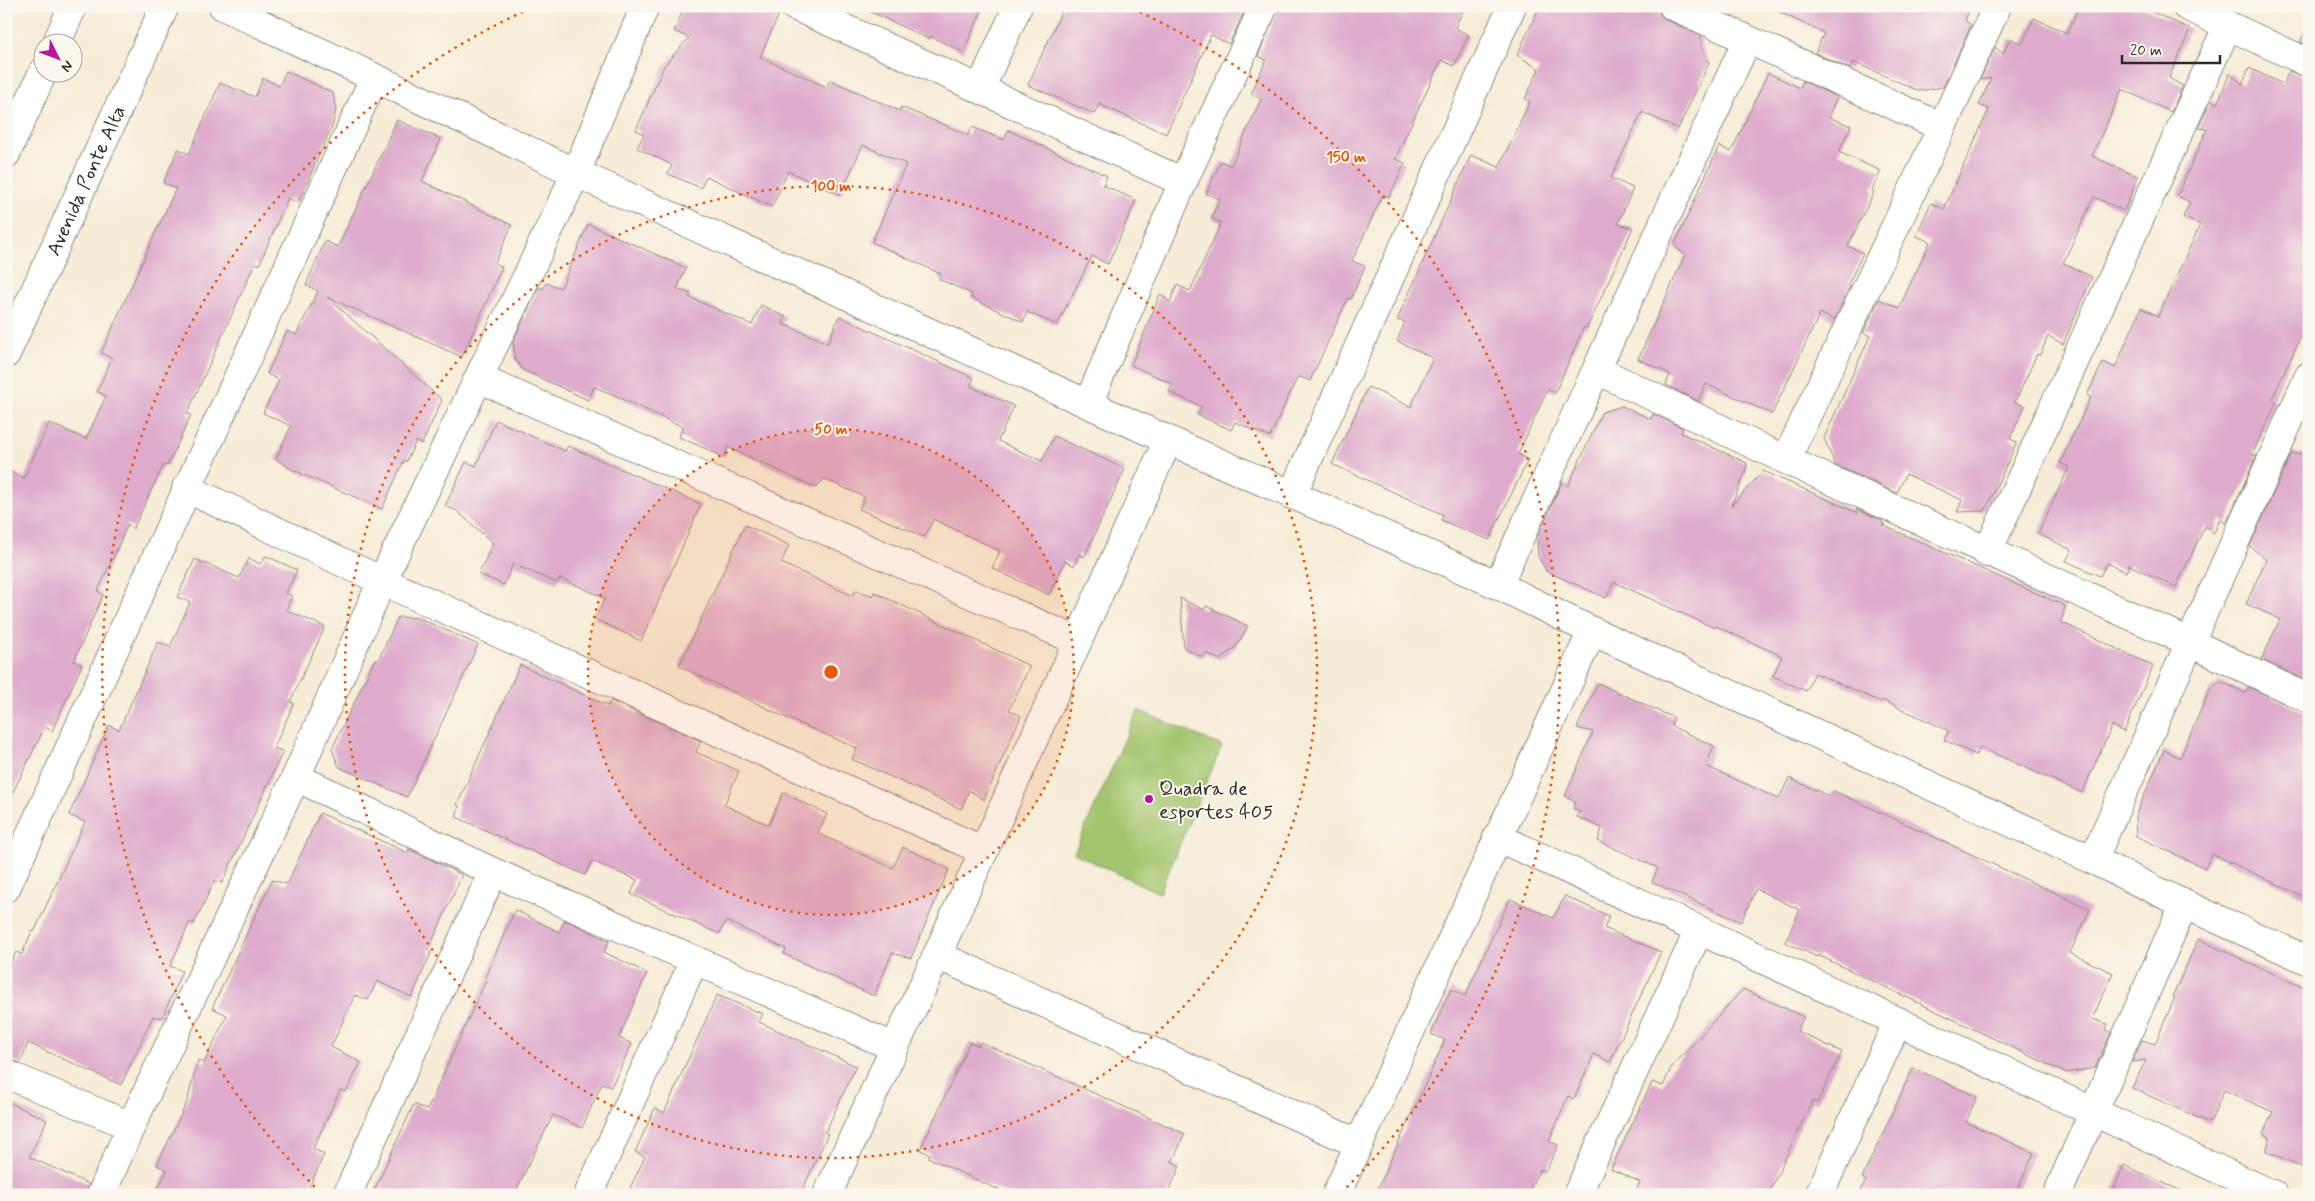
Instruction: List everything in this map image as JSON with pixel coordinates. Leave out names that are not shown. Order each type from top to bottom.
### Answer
[{"type":"street","points":[[61,32],[73,6]]},
{"type":"street","name":"Avenida Ponte Alta","points":[[6,354],[164,6]]},
{"type":"street","points":[[223,6],[576,173],[1168,440],[1498,585],[1592,631],[2309,961]]},
{"type":"street","points":[[101,1195],[131,1126],[296,777],[382,581],[480,379],[576,173],[645,6]]},
{"type":"street","points":[[794,6],[1184,182]]},
{"type":"street","points":[[980,89],[1018,6]]},
{"type":"street","points":[[1088,404],[1184,182],[1264,6]]},
{"type":"street","points":[[1292,495],[1512,6]]},
{"type":"street","points":[[1673,6],[1942,127]]},
{"type":"street","points":[[1786,460],[1997,6]]},
{"type":"street","points":[[2186,6],[2309,63]]},
{"type":"street","points":[[1988,553],[2228,25]]},
{"type":"street","points":[[1498,585],[1747,40]]},
{"type":"street","points":[[6,888],[186,488],[374,78]]},
{"type":"street","points":[[6,154],[38,82]]},
{"type":"street","points":[[1597,370],[1786,460],[2309,698]]},
{"type":"street","points":[[2093,860],[2309,376]]},
{"type":"street","points":[[480,379],[1078,641]]},
{"type":"street","points":[[827,1195],[938,955],[1168,440]]},
{"type":"street","points":[[186,488],[382,581],[984,851]]},
{"type":"street","points":[[1336,1195],[1592,631]]},
{"type":"street","points":[[296,777],[493,872],[894,1047]]},
{"type":"street","points":[[1498,837],[2274,1195]]},
{"type":"street","points":[[347,1195],[493,872]]},
{"type":"street","points":[[2057,1195],[2184,904]]},
{"type":"street","points":[[1577,1195],[1699,930]]},
{"type":"street","points":[[938,955],[1359,1144]]},
{"type":"street","points":[[588,1195],[694,960]]},
{"type":"street","points":[[1819,1195],[1898,1021]]},
{"type":"street","points":[[6,1074],[131,1126]]},
{"type":"green space","name":"Quadra de esportes 405","points":[[1138,710],[1222,746],[1159,893],[1074,853]]},
{"type":"building","points":[[685,6],[779,6],[780,12],[760,57],[827,87],[830,80],[900,111],[901,107],[968,135],[972,127],[1004,140],[1008,130],[1107,176],[1103,185],[1136,200],[1108,264],[1092,256],[1057,325],[1027,312],[1023,322],[971,298],[972,294],[939,279],[941,274],[872,242],[906,164],[863,145],[840,195],[788,171],[772,207],[706,176],[701,188],[668,174],[672,165],[637,148],[644,134],[636,130],[664,66],[689,38],[674,31]]},
{"type":"building","points":[[858,6],[984,6],[963,52],[930,36],[929,39]]},
{"type":"building","points":[[1064,6],[1247,6],[1229,44],[1211,35],[1166,134],[1099,104],[1094,114],[1028,85]]},
{"type":"building","points":[[1279,6],[1465,6],[1455,28],[1469,35],[1454,66],[1441,60],[1395,159],[1405,163],[1389,197],[1383,194],[1352,261],[1365,266],[1351,299],[1348,298],[1310,381],[1298,376],[1270,437],[1235,422],[1231,430],[1198,415],[1202,407],[1169,392],[1173,384],[1131,365],[1160,294],[1170,302],[1177,285],[1190,291],[1221,223],[1211,218],[1220,199],[1206,194],[1221,161],[1231,166],[1261,99],[1251,94],[1266,60],[1258,56]]},
{"type":"building","points":[[1540,6],[1658,6],[1660,15],[1666,20],[1701,36],[1701,46],[1709,63],[1678,129],[1642,112],[1611,178],[1633,188],[1618,224],[1633,228],[1587,328],[1584,327],[1555,393],[1548,389],[1518,454],[1528,460],[1489,540],[1441,520],[1444,515],[1332,464],[1368,387],[1411,407],[1433,358],[1397,341],[1405,322],[1397,320],[1471,155],[1499,167],[1530,101],[1525,99],[1539,69],[1517,55]]},
{"type":"building","points":[[1766,6],[1971,6],[1965,20],[1971,25],[1943,87],[1919,91],[1853,62],[1850,69],[1815,53],[1824,33]]},
{"type":"building","points":[[2079,6],[2139,6],[2190,29],[2169,78],[2183,86],[2171,112],[2122,89],[2092,156],[2138,177],[2124,211],[2094,197],[2063,263],[2092,277],[2063,344],[2048,336],[2040,355],[2037,354],[2015,402],[2025,406],[2010,439],[2017,442],[1985,511],[1957,512],[1962,500],[1906,474],[1897,493],[1835,465],[1824,438],[1870,336],[1863,333],[1879,299],[1899,308],[1930,242],[1916,236],[1931,203],[1944,209],[1989,109],[1979,105],[1991,78],[1980,80],[1995,47],[2003,54],[2010,38],[2022,44],[2034,18],[2067,33]]},
{"type":"building","points":[[2309,24],[2309,46],[2300,42]]},
{"type":"building","points":[[2249,68],[2283,84],[2289,71],[2309,78],[2309,319],[2272,399],[2277,401],[2252,455],[2257,455],[2226,524],[2220,519],[2214,533],[2205,526],[2176,587],[2129,565],[2126,572],[2107,563],[2100,576],[2066,561],[2072,550],[2038,534],[2069,467],[2060,463],[2091,397],[2087,395],[2103,362],[2115,368],[2141,308],[2158,316],[2200,225],[2183,217],[2190,202],[2177,196],[2207,129],[2198,128],[2211,100],[2217,104],[2230,73],[2242,84]]},
{"type":"building","points":[[286,71],[333,93],[336,109],[333,124],[298,203],[288,198],[259,265],[255,263],[187,414],[191,415],[168,465],[163,466],[133,529],[128,524],[98,591],[103,595],[74,661],[82,665],[52,731],[45,727],[6,806],[6,470],[24,478],[49,423],[86,439],[106,396],[97,391],[112,358],[101,353],[176,188],[163,183],[178,149],[189,154],[220,83],[255,97],[263,78],[279,86]]},
{"type":"building","points":[[1768,73],[1800,88],[1803,81],[1837,97],[1828,117],[1851,126],[1839,152],[1881,171],[1872,190],[1874,192],[1848,246],[1863,253],[1848,285],[1850,286],[1834,320],[1820,313],[1772,414],[1706,384],[1698,401],[1666,385],[1670,374],[1638,359],[1685,255],[1674,246],[1719,146],[1731,152]]},
{"type":"building","points":[[397,120],[441,139],[422,181],[512,225],[495,263],[502,267],[462,357],[327,297],[442,400],[422,444],[416,441],[406,462],[404,460],[382,509],[291,469],[276,459],[291,426],[263,413],[279,380],[267,374],[287,331],[296,335],[318,291],[306,285],[325,241],[338,247]]},
{"type":"building","points":[[588,224],[686,268],[677,289],[691,294],[689,297],[752,325],[761,305],[786,317],[783,324],[828,343],[839,316],[974,378],[970,386],[1014,406],[998,441],[1042,461],[1054,436],[1125,469],[1084,557],[1079,554],[1074,566],[1065,561],[1049,595],[992,568],[1000,551],[933,519],[925,537],[859,509],[865,497],[824,479],[816,488],[728,447],[724,457],[679,437],[683,427],[612,394],[594,387],[588,400],[523,370],[515,359],[513,341],[539,287],[543,289],[546,283],[561,288]]},
{"type":"building","points":[[1622,406],[1651,419],[1653,414],[1683,428],[1681,433],[1747,463],[1745,474],[1731,506],[1763,471],[1858,513],[1856,509],[1883,521],[1882,523],[1885,525],[1882,525],[2065,606],[2061,622],[2153,666],[2124,732],[2112,726],[2082,793],[1980,747],[1976,755],[1944,740],[1949,731],[1882,700],[1881,702],[1815,673],[1806,691],[1773,676],[1782,656],[1715,626],[1714,628],[1614,582],[1606,598],[1546,571],[1538,556],[1537,538],[1562,482],[1568,486],[1602,412]]},
{"type":"building","points":[[496,420],[565,451],[568,446],[701,504],[641,641],[595,619],[605,598],[560,578],[557,583],[513,564],[504,585],[479,574],[493,543],[457,511],[445,506],[466,462],[476,466]]},
{"type":"building","points":[[2309,453],[2309,682],[2262,659],[2280,619],[2246,604],[2266,560],[2250,546],[2291,454]]},
{"type":"building","points":[[745,525],[789,545],[781,563],[853,596],[856,590],[873,596],[874,592],[1030,666],[1009,710],[1021,716],[984,800],[969,790],[961,809],[852,759],[857,748],[791,720],[679,666]]},
{"type":"building","points":[[266,556],[297,570],[286,593],[292,596],[286,610],[325,627],[290,702],[294,703],[274,748],[283,751],[263,795],[222,883],[215,880],[194,924],[190,922],[170,966],[182,971],[162,1018],[153,1016],[121,1085],[28,1043],[20,1063],[6,1059],[6,973],[16,952],[22,954],[32,931],[34,932],[85,822],[69,815],[109,725],[119,730],[158,642],[170,647],[190,602],[177,597],[195,559],[239,578],[249,558],[260,564]]},
{"type":"building","points":[[1180,598],[1204,610],[1206,606],[1248,626],[1236,647],[1220,660],[1206,653],[1202,657],[1184,648]]},
{"type":"building","points":[[398,617],[419,618],[478,645],[407,797],[339,767],[332,749],[375,659],[378,661]]},
{"type":"building","points":[[520,665],[608,706],[611,701],[701,741],[696,752],[739,771],[724,805],[769,825],[783,793],[827,814],[818,833],[850,849],[893,868],[903,847],[949,869],[911,958],[892,953],[874,996],[784,954],[786,949],[726,921],[719,934],[631,894],[637,880],[592,861],[585,875],[456,817],[459,806],[457,805]]},
{"type":"building","points":[[2220,681],[2245,693],[2248,687],[2309,714],[2309,899],[2212,854],[2205,868],[2136,836],[2135,817],[2164,750],[2180,758],[2210,689]]},
{"type":"building","points":[[1598,683],[1674,718],[1671,726],[1714,746],[1706,766],[1779,799],[1789,778],[1829,796],[1834,791],[2090,909],[2070,953],[2113,973],[2092,1019],[2108,1024],[2105,1030],[2111,1032],[2095,1068],[2066,1073],[1818,955],[1817,957],[1785,942],[1800,910],[1756,889],[1741,922],[1652,882],[1658,868],[1598,841],[1602,828],[1577,817],[1580,812],[1573,808],[1575,802],[1565,796],[1593,732],[1577,728]]},
{"type":"building","points":[[320,813],[408,853],[409,849],[462,875],[428,951],[431,953],[412,997],[377,981],[368,1000],[355,995],[331,1047],[361,1062],[346,1092],[340,1090],[313,1149],[324,1154],[306,1195],[155,1195],[167,1170],[157,1165],[187,1102],[198,1060],[204,1063],[227,1015],[212,1008],[272,880],[287,884]]},
{"type":"building","points":[[1565,896],[1609,916],[1604,928],[1661,952],[1610,1062],[1594,1054],[1574,1099],[1568,1096],[1549,1141],[1558,1145],[1546,1171],[1540,1169],[1527,1195],[1375,1195],[1445,1040],[1431,1034],[1451,989],[1465,996],[1510,899],[1553,918]]},
{"type":"building","points":[[515,910],[559,932],[565,920],[587,930],[609,941],[604,952],[647,973],[619,1038],[632,1044],[611,1087],[602,1083],[582,1128],[553,1115],[514,1195],[372,1195],[414,1104],[427,1110],[487,978],[485,977]]},
{"type":"building","points":[[2198,939],[2309,990],[2309,1170],[2266,1151],[2270,1137],[2263,1134],[2273,1112],[2224,1090],[2210,1123],[2132,1088],[2146,1060],[2132,1062],[2142,1040],[2155,1044],[2175,997],[2173,996]]},
{"type":"building","points":[[1743,989],[1804,1017],[1797,1031],[1842,1052],[1817,1103],[1812,1101],[1768,1195],[1634,1195],[1640,1182],[1611,1169],[1652,1082],[1663,1086],[1671,1068]]},
{"type":"building","points":[[717,995],[763,1014],[759,1022],[856,1066],[825,1133],[828,1134],[800,1195],[644,1195],[630,1188],[645,1157],[635,1152],[655,1108],[664,1113]]},
{"type":"building","points":[[970,1042],[979,1046],[980,1042],[1185,1134],[1172,1162],[1180,1166],[1167,1195],[1010,1195],[929,1158],[930,1154],[920,1150]]},
{"type":"building","points":[[1913,1068],[1977,1097],[1966,1122],[2034,1153],[2015,1195],[1859,1195],[1866,1180],[1862,1178]]},
{"type":"building","points":[[6,1101],[47,1120],[29,1157],[89,1184],[86,1195],[6,1195]]},
{"type":"building","points":[[2124,1165],[2190,1195],[2111,1195]]},
{"type":"place","name":"Quadra de esportes 405","points":[[1149,799]]}]
